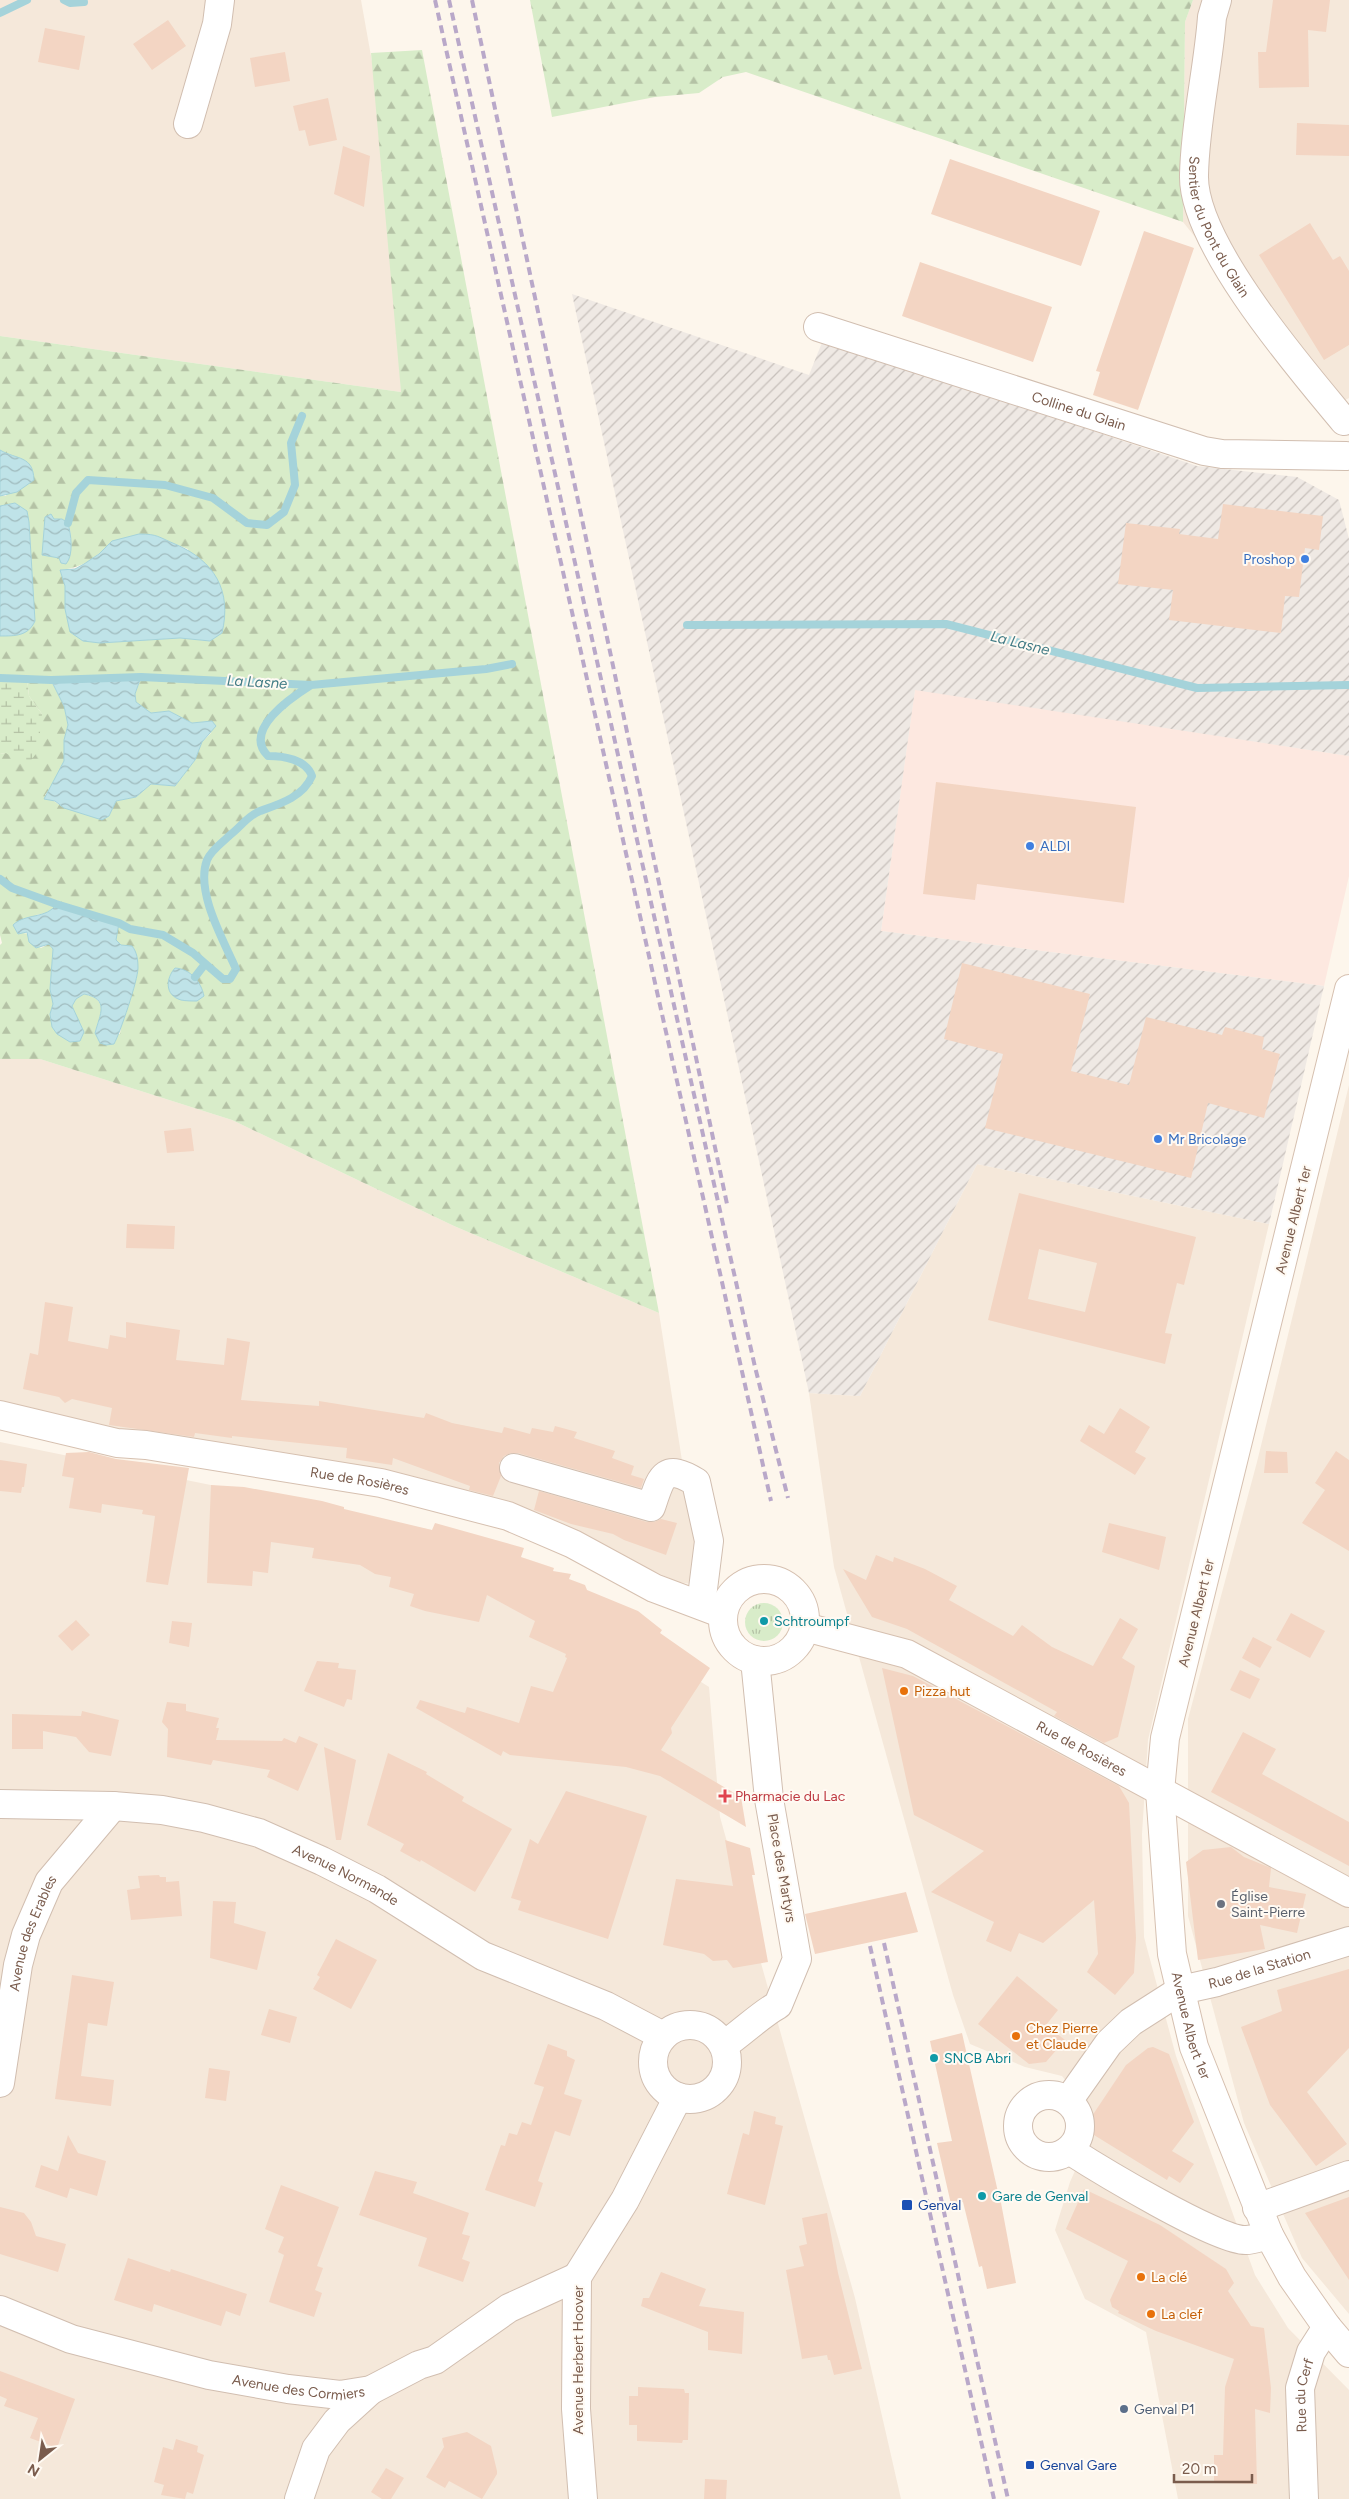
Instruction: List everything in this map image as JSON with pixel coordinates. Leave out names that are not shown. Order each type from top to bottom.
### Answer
[{"type":"street","points":[[188,124],[217,24],[220,0]]},
{"type":"street","name":"Sentier du Pont du Glain","points":[[1217,0],[1212,17],[1194,177],[1198,206],[1218,252],[1308,377],[1346,416]]},
{"type":"street","name":"Colline du Glain","points":[[818,327],[1204,451],[1222,454],[1348,460],[1346,416]]},
{"type":"street","name":"Avenue Albert 1er","points":[[1349,989],[1165,1738],[1160,1791],[1172,1954],[1194,2047],[1269,2235],[1292,2276],[1327,2327],[1349,2353]]},
{"type":"street","name":"Rue de Rosières","points":[[0,1415],[117,1443],[146,1445],[381,1483],[508,1516],[573,1544],[654,1588],[712,1609]]},
{"type":"street","points":[[514,1468],[651,1507],[660,1480],[666,1474],[676,1472],[696,1482],[709,1541],[712,1609],[734,1648],[743,1656],[755,1660],[770,1661],[784,1656],[796,1646],[805,1627],[803,1606],[799,1600],[790,1588],[770,1579],[748,1582],[712,1609]]},
{"type":"street","name":"Rue de Rosières","points":[[805,1627],[906,1654],[1349,1893]]},
{"type":"street","name":"Place des Martyrs","points":[[724,2045],[778,2005],[798,1958],[769,1799],[755,1660]]},
{"type":"street","name":"Avenue Normande","points":[[0,1804],[113,1806],[171,1812],[259,1833],[322,1861],[377,1889],[483,1956],[606,2006],[663,2036]]},
{"type":"street","name":"Avenue des Erables","points":[[0,2083],[18,1966],[26,1935],[49,1882],[61,1865],[113,1806]]},
{"type":"street","name":"Rue de la Station","points":[[1068,2101],[1109,2043],[1131,2022],[1181,1990],[1217,1982],[1349,1942]]},
{"type":"street","points":[[696,2024],[724,2045],[728,2062],[724,2079],[712,2092],[696,2099],[678,2097],[662,2086],[654,2070],[654,2052],[663,2036],[678,2026],[696,2024]]},
{"type":"street","points":[[1048,2095],[1068,2101],[1075,2109],[1080,2128],[1076,2141],[1069,2150],[1054,2157],[1035,2154],[1026,2148],[1020,2140],[1017,2130],[1018,2119],[1022,2110],[1037,2096],[1048,2095]]},
{"type":"street","name":"Avenue Herbert Hoover","points":[[582,2499],[576,2409],[577,2277],[625,2200],[678,2097]]},
{"type":"street","points":[[1069,2150],[1099,2169],[1216,2232],[1245,2240],[1269,2235]]},
{"type":"street","points":[[1257,2208],[1349,2175]]},
{"type":"street","name":"Avenue des Cormiers","points":[[0,2310],[71,2339],[209,2375],[288,2389],[340,2395],[371,2390],[419,2365],[435,2360],[509,2308],[577,2277]]},
{"type":"street","name":"Rue du Cerf","points":[[1304,2499],[1300,2388],[1311,2352],[1327,2327]]},
{"type":"street","points":[[299,2499],[316,2449],[337,2421],[371,2390]]},
{"type":"shaded area","points":[[0,0],[361,0],[389,157],[401,392],[0,336]]},
{"type":"shaded area","points":[[1193,0],[1349,0],[1349,398],[1331,407],[1183,222],[1185,22]]},
{"type":"shaded area","points":[[572,294],[809,375],[823,340],[1197,466],[1297,477],[1339,500],[1349,539],[1349,756],[915,690],[881,931],[1324,986],[1269,1224],[977,1164],[860,1396],[809,1393]]},
{"type":"shaded area","points":[[915,689],[1349,756],[1349,876],[1324,986],[881,931]]},
{"type":"shaded area","points":[[0,1059],[40,1059],[232,1120],[454,1226],[659,1313],[697,1557],[691,1584],[678,1582],[517,1510],[0,1407]]},
{"type":"shaded area","points":[[1349,1085],[1349,2314],[1302,2258],[1244,2123],[1188,1916],[1188,1719],[1257,1462]]},
{"type":"shaded area","points":[[977,1164],[1269,1224],[1148,1740],[1142,1834],[1144,1937],[1176,2056],[1255,2275],[1288,2328],[1349,2390],[1349,2499],[1178,2499],[1146,2332],[1085,2299],[1055,2230],[1070,2182],[1091,2135],[1089,2110],[1062,2076],[1025,2067],[970,2044],[953,1995],[834,1567],[809,1393],[860,1396]]},
{"type":"shaded area","points":[[0,1442],[476,1539],[709,1687],[720,1817],[855,2298],[901,2499],[0,2499]]},
{"type":"green space","points":[[530,0],[1193,0],[1185,22],[1183,222],[746,72],[723,77],[699,93],[655,97],[552,117]]},
{"type":"green space","points":[[422,50],[659,1313],[454,1226],[232,1120],[40,1059],[0,1059],[0,945],[2,943],[0,935],[0,754],[5,753],[42,714],[29,696],[27,678],[0,678],[0,636],[10,636],[35,621],[29,522],[15,503],[0,506],[0,496],[6,496],[20,458],[9,456],[0,450],[0,336],[401,392],[371,53]],"holes":[[[54,519],[62,519],[70,529],[71,542],[59,558],[43,555],[44,524]],[[112,541],[172,543],[188,549],[210,641],[180,638],[100,643],[65,609],[65,586],[60,570],[83,564]],[[141,678],[135,694],[136,702],[151,713],[169,711],[192,723],[212,721],[211,733],[202,742],[195,760],[175,786],[151,784],[136,797],[116,801],[109,816],[64,808],[45,795],[54,783],[64,761],[64,740],[68,725],[64,706],[51,680]],[[54,908],[116,929],[116,940],[121,945],[132,946],[120,1034],[95,1033],[101,1014],[100,1004],[97,1000],[84,994],[76,999],[72,1006],[75,1014],[70,1042],[57,1033],[52,1026],[50,1014],[54,1004],[50,989],[53,949],[49,944],[41,948],[29,942],[29,934],[23,933],[36,915],[51,912]],[[180,969],[195,977],[197,1001],[181,1000]]]},
{"type":"green space","points":[[0,678],[27,678],[29,696],[42,714],[38,751],[29,763],[5,753],[0,754]]},
{"type":"green space","points":[[764,1603],[777,1609],[783,1622],[777,1635],[764,1641],[751,1635],[745,1622],[751,1609]]},
{"type":"water","points":[[0,450],[27,462],[31,466],[34,480],[17,492],[0,496]]},
{"type":"water","points":[[15,503],[27,511],[29,522],[35,621],[29,630],[21,634],[0,636],[0,506]]},
{"type":"water","points":[[51,514],[54,519],[62,519],[68,523],[71,550],[66,564],[61,563],[59,558],[42,555],[45,517]]},
{"type":"water","points":[[139,534],[154,535],[175,544],[201,559],[210,569],[222,591],[224,618],[222,633],[210,641],[180,638],[100,643],[83,641],[70,632],[65,609],[65,586],[60,570],[75,569],[99,554],[112,541]]},
{"type":"water","points":[[141,677],[135,694],[136,702],[151,713],[169,711],[192,723],[212,721],[216,726],[202,742],[195,760],[175,786],[151,784],[136,797],[116,801],[109,816],[102,820],[64,808],[55,801],[44,799],[64,761],[64,740],[68,725],[64,706],[51,680]]},
{"type":"water","points":[[56,904],[119,923],[116,940],[121,945],[132,946],[135,951],[138,968],[135,983],[114,1044],[106,1045],[100,1043],[95,1033],[101,1008],[97,1000],[92,996],[84,994],[76,999],[72,1006],[84,1032],[80,1041],[70,1042],[57,1034],[52,1027],[50,1014],[53,1004],[50,989],[53,949],[49,944],[36,948],[29,942],[27,932],[18,934],[13,925],[18,921],[48,912]]},
{"type":"water","points":[[175,968],[186,971],[194,977],[198,981],[204,996],[197,1001],[175,998],[169,990],[168,981]]},
{"type":"building","points":[[1273,0],[1330,0],[1326,32],[1308,30],[1309,87],[1259,88],[1258,52],[1266,52]]},
{"type":"building","points":[[168,20],[186,46],[152,70],[133,44]]},
{"type":"building","points":[[45,28],[85,36],[79,70],[38,62]]},
{"type":"building","points":[[285,52],[290,81],[255,87],[250,58]]},
{"type":"building","points":[[328,98],[337,140],[309,146],[305,130],[299,131],[293,106]]},
{"type":"building","points":[[1297,123],[1349,125],[1349,156],[1296,155]]},
{"type":"building","points":[[343,146],[370,156],[364,207],[334,194]]},
{"type":"building","points":[[950,159],[1100,211],[1081,266],[931,214]]},
{"type":"building","points":[[1310,223],[1333,260],[1340,256],[1349,271],[1349,345],[1324,360],[1259,255]]},
{"type":"building","points":[[1144,231],[1194,248],[1138,410],[1093,395],[1100,372],[1096,371]]},
{"type":"building","points":[[920,262],[1052,307],[1033,362],[902,316]]},
{"type":"building","points":[[1223,504],[1323,516],[1319,550],[1305,548],[1299,597],[1285,596],[1281,633],[1169,620],[1173,590],[1118,584],[1126,523],[1180,529],[1179,534],[1218,539]]},
{"type":"building","name":"ALDI","points":[[936,782],[1136,807],[1124,903],[977,884],[975,900],[923,894]]},
{"type":"building","points":[[962,963],[1090,994],[1071,1071],[1129,1085],[1146,1017],[1222,1035],[1225,1027],[1264,1037],[1262,1049],[1280,1054],[1264,1118],[1208,1103],[1191,1178],[985,1128],[1003,1054],[944,1039]]},
{"type":"building","points":[[191,1128],[194,1151],[167,1153],[164,1131]]},
{"type":"building","points":[[1019,1193],[1196,1237],[1184,1285],[1177,1283],[1165,1333],[1172,1334],[1165,1364],[988,1320]],"holes":[[[1039,1249],[1097,1263],[1085,1312],[1028,1299]]]},
{"type":"building","points":[[127,1224],[175,1226],[174,1249],[126,1248]]},
{"type":"building","points":[[45,1302],[73,1307],[68,1341],[108,1349],[110,1335],[126,1338],[126,1322],[180,1330],[176,1360],[224,1365],[227,1338],[250,1342],[241,1400],[319,1406],[319,1401],[424,1418],[426,1413],[452,1423],[502,1433],[504,1427],[530,1434],[532,1428],[553,1432],[555,1426],[577,1432],[574,1438],[615,1451],[612,1458],[634,1466],[631,1475],[644,1479],[641,1488],[518,1453],[511,1453],[504,1456],[499,1463],[501,1476],[493,1496],[469,1490],[470,1486],[393,1458],[392,1465],[346,1458],[347,1448],[195,1433],[194,1437],[109,1425],[112,1408],[72,1399],[65,1403],[59,1397],[23,1389],[30,1353],[38,1355]]},
{"type":"building","points":[[1120,1408],[1150,1427],[1135,1452],[1146,1458],[1135,1475],[1080,1441],[1089,1425],[1104,1434]]},
{"type":"building","points":[[1266,1451],[1287,1452],[1288,1473],[1264,1473]]},
{"type":"building","points":[[1336,1451],[1349,1460],[1349,1551],[1302,1523],[1325,1490],[1315,1483]]},
{"type":"building","points":[[89,1452],[116,1459],[189,1468],[168,1585],[146,1582],[155,1516],[142,1514],[143,1510],[102,1504],[101,1513],[69,1508],[74,1478],[62,1476],[66,1453]]},
{"type":"building","points":[[0,1460],[27,1464],[24,1487],[22,1487],[21,1493],[0,1491]]},
{"type":"building","points":[[211,1485],[244,1487],[322,1501],[344,1507],[344,1509],[432,1530],[435,1523],[524,1548],[521,1557],[554,1568],[553,1571],[571,1574],[569,1579],[585,1585],[587,1590],[638,1611],[662,1630],[660,1633],[710,1668],[671,1728],[672,1733],[661,1750],[741,1797],[746,1827],[660,1776],[626,1767],[510,1755],[503,1751],[501,1756],[416,1708],[420,1700],[465,1713],[467,1707],[519,1723],[531,1686],[553,1692],[567,1658],[565,1657],[566,1654],[529,1637],[535,1621],[487,1595],[479,1622],[425,1611],[410,1606],[414,1594],[389,1587],[391,1577],[375,1574],[360,1565],[312,1558],[314,1548],[271,1542],[268,1573],[253,1571],[252,1586],[207,1583]]},
{"type":"building","points":[[539,1491],[647,1522],[661,1519],[677,1523],[666,1555],[624,1540],[613,1534],[571,1524],[534,1510]]},
{"type":"building","points":[[1109,1523],[1166,1537],[1159,1570],[1102,1552]]},
{"type":"building","points":[[876,1555],[893,1562],[894,1557],[925,1569],[957,1586],[949,1600],[1013,1636],[1022,1625],[1052,1647],[1093,1666],[1120,1618],[1138,1629],[1122,1658],[1135,1666],[1118,1737],[1104,1743],[1054,1716],[1057,1712],[907,1629],[872,1617],[843,1569],[866,1580]]},
{"type":"building","points":[[1291,1613],[1325,1631],[1310,1658],[1276,1640]]},
{"type":"building","points":[[76,1620],[90,1635],[72,1651],[58,1636]]},
{"type":"building","points":[[172,1621],[192,1623],[189,1647],[169,1643]]},
{"type":"building","points":[[1253,1637],[1272,1647],[1260,1668],[1242,1658]]},
{"type":"building","points":[[317,1661],[339,1663],[338,1668],[356,1670],[352,1700],[347,1699],[344,1707],[304,1691]]},
{"type":"building","points":[[882,1668],[913,1676],[1119,1786],[1129,1803],[1136,1938],[1134,1973],[1115,1995],[1087,1972],[1098,1954],[1094,1900],[1043,1943],[1019,1933],[1011,1952],[986,1941],[994,1922],[931,1892],[984,1851],[914,1815]]},
{"type":"building","points":[[1240,1670],[1260,1679],[1250,1699],[1230,1690]]},
{"type":"building","points":[[167,1702],[186,1704],[186,1711],[219,1718],[216,1728],[219,1728],[216,1740],[282,1741],[284,1738],[296,1743],[299,1736],[318,1744],[298,1791],[267,1777],[270,1770],[213,1760],[211,1765],[167,1757],[168,1729],[162,1722]]},
{"type":"building","points":[[82,1711],[119,1720],[111,1756],[89,1752],[76,1737],[43,1731],[43,1749],[12,1749],[12,1714],[81,1716]]},
{"type":"building","points":[[1243,1732],[1276,1749],[1262,1774],[1349,1822],[1349,1866],[1211,1792]]},
{"type":"building","points":[[324,1747],[356,1760],[341,1840],[336,1840]]},
{"type":"building","points":[[388,1753],[427,1772],[426,1774],[464,1797],[462,1801],[512,1829],[475,1892],[421,1860],[420,1862],[400,1851],[404,1844],[367,1825]]},
{"type":"building","points":[[566,1791],[647,1816],[608,1939],[518,1910],[521,1901],[511,1898],[530,1839],[538,1844]]},
{"type":"building","points":[[725,1840],[750,1848],[755,1875],[752,1875],[768,1962],[733,1968],[727,1960],[713,1961],[704,1954],[663,1945],[676,1879],[733,1886]]},
{"type":"building","name":"Église Saint-Pierre","points":[[1231,1847],[1244,1857],[1271,1868],[1269,1887],[1306,1894],[1297,1933],[1260,1925],[1265,1949],[1198,1960],[1186,1862],[1203,1850]]},
{"type":"building","points":[[159,1875],[160,1877],[166,1877],[166,1882],[179,1881],[182,1916],[131,1920],[127,1890],[140,1888],[138,1876]]},
{"type":"building","points":[[906,1892],[918,1932],[815,1954],[805,1914]]},
{"type":"building","points":[[213,1901],[236,1902],[234,1923],[266,1932],[257,1970],[210,1958]]},
{"type":"building","points":[[336,1939],[377,1960],[351,2009],[313,1989],[320,1977],[317,1975]]},
{"type":"building","points":[[1349,1969],[1349,2048],[1307,2092],[1347,2144],[1316,2166],[1270,2105],[1241,2027],[1282,2011],[1277,1990]]},
{"type":"building","points":[[72,1975],[114,1982],[107,2026],[88,2023],[81,2076],[114,2080],[111,2106],[55,2099]]},
{"type":"building","points":[[1017,1976],[1058,2010],[1046,2025],[1065,2040],[1046,2062],[1029,2064],[978,2024]]},
{"type":"building","points":[[269,2009],[297,2017],[290,2043],[261,2035]]},
{"type":"building","name":"Gare de Genval","points":[[962,2033],[999,2192],[1016,2283],[987,2289],[982,2266],[979,2267],[963,2202],[951,2204],[937,2143],[952,2141],[930,2041]]},
{"type":"building","points":[[548,2044],[567,2051],[567,2056],[575,2060],[564,2094],[582,2100],[570,2136],[555,2131],[538,2181],[543,2183],[535,2207],[485,2190],[501,2145],[505,2146],[509,2133],[517,2135],[522,2122],[531,2125],[544,2087],[534,2084]]},
{"type":"building","points":[[1153,2047],[1169,2054],[1194,2122],[1172,2151],[1194,2164],[1180,2183],[1169,2176],[1167,2180],[1094,2135],[1092,2116],[1126,2065],[1148,2048]]},
{"type":"building","points":[[209,2068],[230,2071],[226,2101],[205,2098]]},
{"type":"building","points":[[754,2111],[776,2117],[775,2124],[783,2126],[765,2205],[727,2194],[743,2133],[749,2135]]},
{"type":"building","points":[[68,2135],[78,2153],[106,2161],[97,2196],[70,2188],[67,2198],[35,2187],[41,2165],[58,2171]]},
{"type":"building","points":[[375,2171],[417,2182],[413,2193],[469,2213],[462,2234],[470,2236],[462,2259],[470,2262],[463,2282],[418,2266],[427,2238],[359,2215]]},
{"type":"building","points":[[281,2185],[339,2207],[317,2266],[323,2268],[315,2290],[322,2293],[314,2317],[269,2302],[284,2255],[278,2252],[284,2237],[265,2229]]},
{"type":"building","points":[[1084,2189],[1160,2225],[1226,2269],[1234,2283],[1228,2291],[1251,2326],[1264,2328],[1271,2388],[1270,2413],[1255,2409],[1257,2484],[1214,2483],[1214,2455],[1223,2455],[1225,2387],[1234,2359],[1156,2331],[1118,2313],[1119,2311],[1112,2307],[1110,2300],[1128,2261],[1066,2229]]},
{"type":"building","points":[[1349,2197],[1349,2280],[1305,2213]]},
{"type":"building","points":[[0,2207],[24,2213],[31,2222],[36,2236],[66,2244],[58,2272],[0,2254]]},
{"type":"building","points":[[827,2213],[838,2273],[862,2369],[834,2375],[827,2355],[802,2359],[786,2270],[804,2266],[799,2246],[807,2244],[802,2218]]},
{"type":"building","points":[[128,2258],[170,2272],[171,2269],[247,2294],[240,2316],[226,2311],[221,2326],[154,2304],[152,2312],[114,2300]]},
{"type":"building","points":[[661,2272],[706,2289],[699,2306],[744,2312],[742,2354],[708,2350],[708,2332],[641,2306],[643,2298],[649,2298]]},
{"type":"building","points":[[0,2371],[75,2399],[57,2448],[30,2438],[38,2418],[4,2406],[7,2399],[0,2396]]},
{"type":"building","points":[[638,2387],[684,2389],[685,2393],[689,2393],[688,2440],[683,2440],[682,2443],[637,2441],[637,2425],[629,2425],[629,2396],[638,2396]]},
{"type":"building","points":[[467,2432],[491,2446],[497,2471],[482,2499],[449,2481],[445,2488],[426,2477],[444,2447],[442,2438]]},
{"type":"building","points":[[176,2439],[198,2446],[197,2452],[204,2455],[193,2494],[187,2492],[185,2499],[161,2495],[164,2485],[154,2482],[163,2447],[173,2450]]},
{"type":"building","points":[[386,2468],[404,2478],[391,2499],[382,2499],[371,2492]]},
{"type":"building","points":[[705,2479],[727,2480],[726,2499],[704,2499]]},
{"type":"waterway","points":[[0,13],[27,0]]},
{"type":"waterway","points":[[64,0],[70,3],[84,2]]},
{"type":"waterway","points":[[68,523],[76,493],[88,480],[165,485],[213,498],[247,523],[267,525],[284,512],[295,485],[291,443],[302,416]]},
{"type":"waterway","name":"La Lasne","points":[[687,625],[946,624],[1197,688],[1349,685]]},
{"type":"waterway","name":"La Lasne","points":[[0,678],[51,680],[141,677],[311,685],[486,669],[512,664]]},
{"type":"waterway","points":[[0,879],[12,888],[56,904],[119,923],[130,929],[163,935],[193,953],[223,979],[230,979],[236,969],[218,931],[208,901],[204,873],[207,860],[214,850],[251,816],[290,799],[308,783],[312,776],[309,770],[299,762],[287,758],[268,756],[262,746],[261,736],[265,725],[273,715],[311,685]]},
{"type":"waterway","points":[[195,977],[205,964]]},
{"type":"railway","points":[[435,0],[771,1501]]},
{"type":"railway","points":[[449,0],[755,1367],[788,1498]]},
{"type":"railway","points":[[472,0],[727,1204]]},
{"type":"railway","points":[[884,1943],[1008,2499]]},
{"type":"railway","points":[[870,1946],[994,2499]]},
{"type":"place","name":"Proshop","points":[[1305,559]]},
{"type":"place","name":"ALDI","points":[[1030,846]]},
{"type":"place","name":"Mr Bricolage","points":[[1158,1139]]},
{"type":"place","name":"Schtroumpf","points":[[764,1621]]},
{"type":"place","name":"Pizza hut","points":[[904,1691]]},
{"type":"place","name":"Pharmacie du Lac","points":[[725,1796]]},
{"type":"place","name":"Église Saint-Pierre","points":[[1221,1904]]},
{"type":"place","name":"Chez Pierre et Claude","points":[[1016,2036]]},
{"type":"place","name":"SNCB Abri","points":[[934,2058]]},
{"type":"place","name":"Gare de Genval","points":[[982,2196]]},
{"type":"place","name":"Genval","points":[[907,2205]]},
{"type":"place","name":"La clé","points":[[1141,2277]]},
{"type":"place","name":"La clef","points":[[1151,2314]]},
{"type":"place","name":"Genval P1","points":[[1124,2409]]},
{"type":"place","name":"Genval Gare","points":[[1030,2465]]}]
